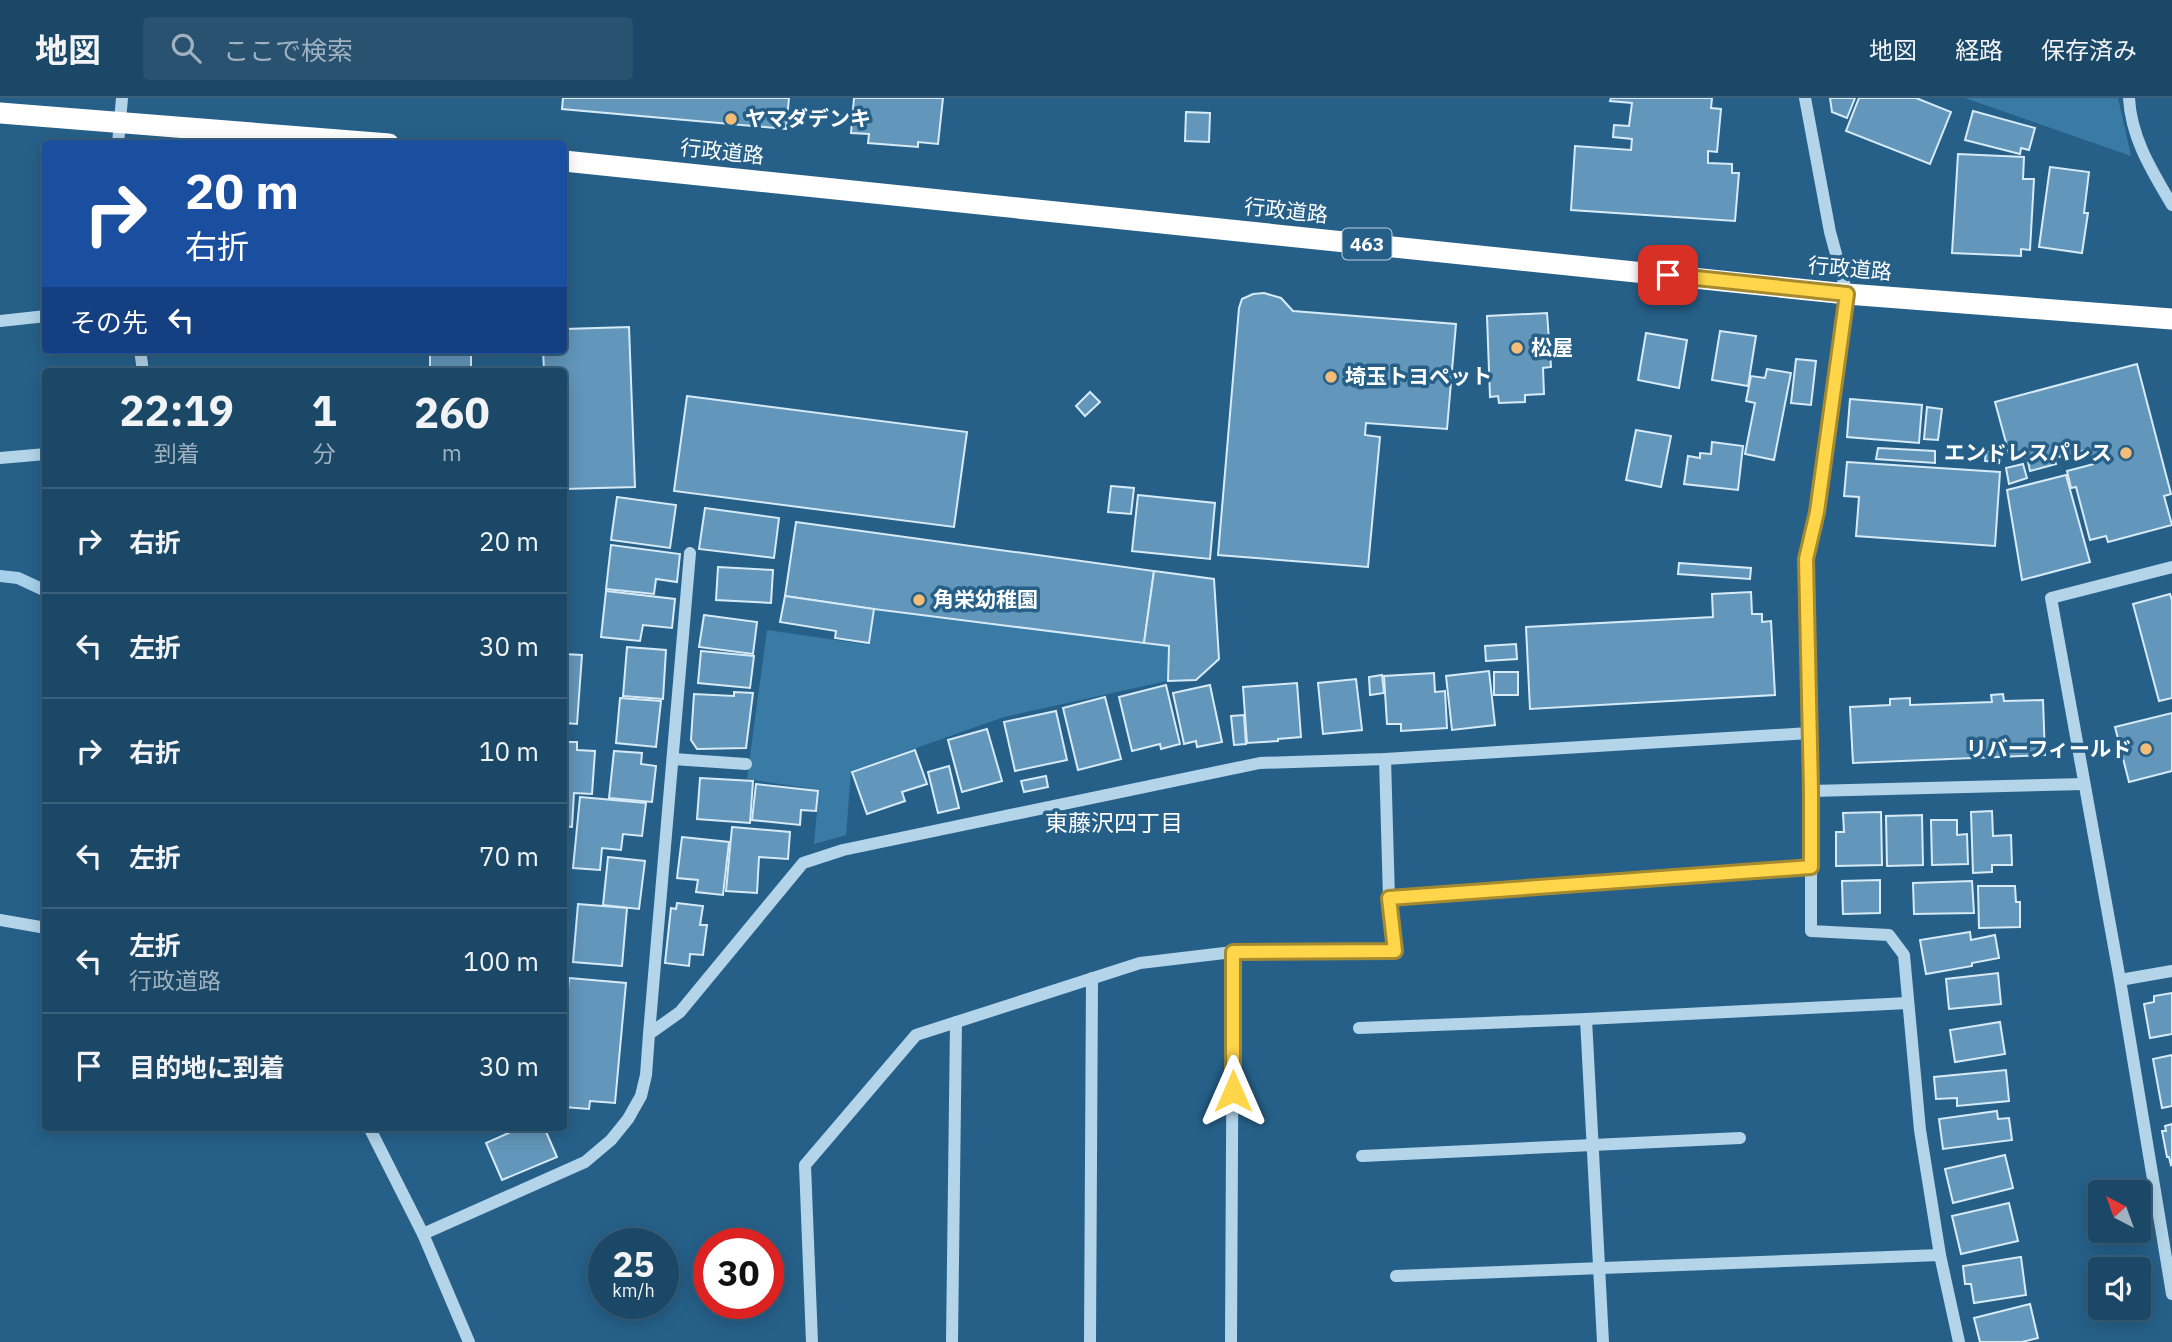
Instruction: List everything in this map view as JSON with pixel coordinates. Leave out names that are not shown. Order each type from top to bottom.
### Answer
[{"type":"highway","points":[[0,113],[119,133],[291,140]]},
{"type":"highway","name":"行政道路","points":[[567,161],[1847,294],[2172,320]]},
{"type":"street","points":[[119,133],[122,98]]},
{"type":"street","points":[[1805,98],[1830,232],[1847,294],[1817,512],[1806,559],[1811,931],[1889,935],[1904,955],[1920,1130],[1940,1255],[1959,1342]]},
{"type":"street","points":[[2129,98],[2134,131],[2144,157],[2172,205]]},
{"type":"street","points":[[0,321],[42,316]]},
{"type":"street","points":[[0,458],[42,454]]},
{"type":"street","points":[[423,1234],[585,1162],[611,1140],[628,1119],[641,1096],[646,1074],[690,553]]},
{"type":"street","points":[[2172,567],[2051,598],[2120,980],[2166,1214],[2172,1294]]},
{"type":"street","points":[[649,1034],[680,1012],[803,863],[843,850],[1260,763],[1385,759],[1809,733]]},
{"type":"street","points":[[812,1342],[805,1165],[916,1035],[1140,963],[1233,952],[1395,951],[1389,898],[1385,759]]},
{"type":"street","points":[[673,760],[746,764]]},
{"type":"street","points":[[1811,791],[2084,784]]},
{"type":"street","points":[[1389,898],[1811,867]]},
{"type":"street","points":[[0,920],[42,927]]},
{"type":"street","points":[[1231,1342],[1233,952]]},
{"type":"street","points":[[2120,980],[2172,971]]},
{"type":"street","points":[[1090,1342],[1092,978]]},
{"type":"street","points":[[1359,1028],[1908,1003]]},
{"type":"street","points":[[1586,1019],[1603,1342]]},
{"type":"street","points":[[952,1342],[956,1022]]},
{"type":"street","points":[[371,1131],[423,1234],[469,1342]]},
{"type":"street","points":[[1362,1156],[1740,1138]]},
{"type":"street","points":[[1396,1276],[1940,1255]]},
{"type":"shaded area","points":[[1965,98],[2118,98],[2131,156]]},
{"type":"shaded area","points":[[875,610],[1168,646],[1167,681],[1004,717],[851,771],[846,835],[814,844],[819,790],[747,779],[767,630],[870,645]]},
{"type":"building","name":"ヤマダデンキ","points":[[563,98],[789,98],[786,129],[562,109]]},
{"type":"building","points":[[854,98],[943,98],[938,144],[918,142],[918,147],[868,143],[869,134],[851,133]]},
{"type":"building","points":[[1611,98],[1712,98],[1711,108],[1721,109],[1717,152],[1708,151],[1708,163],[1732,164],[1732,173],[1739,173],[1735,221],[1571,210],[1575,146],[1631,150],[1632,139],[1613,137],[1614,125],[1629,126],[1632,103],[1610,101]]},
{"type":"building","points":[[1830,98],[1855,98],[1847,118],[1832,112]]},
{"type":"building","points":[[1859,98],[1916,98],[1951,112],[1930,164],[1846,131]]},
{"type":"building","points":[[1973,111],[2035,128],[2029,150],[2021,148],[2020,154],[1965,140]]},
{"type":"building","points":[[1186,112],[1210,113],[1209,142],[1185,141]]},
{"type":"building","points":[[1958,154],[2024,157],[2023,179],[2034,179],[2030,250],[2021,249],[2021,256],[1952,253]]},
{"type":"building","points":[[2050,167],[2089,172],[2084,213],[2088,213],[2082,253],[2039,247]]},
{"type":"building","points":[[1264,293],[1281,298],[1293,311],[1456,324],[1447,429],[1366,423],[1365,435],[1380,437],[1368,567],[1218,555],[1239,308],[1242,299]]},
{"type":"building","points":[[1547,313],[1551,367],[1543,368],[1544,394],[1525,395],[1525,402],[1499,403],[1498,396],[1490,397],[1487,316]]},
{"type":"building","points":[[629,327],[635,487],[567,489],[567,368],[544,368],[543,354],[567,354],[567,329]]},
{"type":"building","points":[[1720,331],[1756,336],[1748,386],[1712,380]]},
{"type":"building","points":[[1646,333],[1687,340],[1679,388],[1638,380]]},
{"type":"building","points":[[430,354],[471,354],[471,368],[430,368]]},
{"type":"building","points":[[1796,359],[1816,361],[1811,405],[1791,403]]},
{"type":"building","name":"エンドレスパレス","points":[[2137,364],[2171,494],[2164,496],[2172,525],[2108,542],[2106,536],[2090,540],[2076,487],[2071,488],[2067,471],[2094,464],[2090,449],[2054,458],[2056,464],[2030,471],[2027,457],[2011,461],[1995,402]]},
{"type":"building","points":[[1767,369],[1791,373],[1774,460],[1745,454],[1755,403],[1746,401],[1751,376],[1765,378]]},
{"type":"building","points":[[1090,392],[1100,402],[1085,416],[1076,406]]},
{"type":"building","points":[[687,396],[967,432],[954,527],[674,491]]},
{"type":"building","points":[[1850,399],[1922,405],[1919,443],[1847,437]]},
{"type":"building","points":[[1927,407],[1942,409],[1938,440],[1924,439]]},
{"type":"building","points":[[1636,430],[1671,436],[1661,487],[1626,480]]},
{"type":"building","points":[[1712,442],[1743,446],[1738,490],[1684,484],[1688,456],[1700,458],[1700,453],[1711,454]]},
{"type":"building","points":[[1878,448],[1935,451],[1935,463],[1876,459]]},
{"type":"building","points":[[1986,451],[2000,453],[1999,463],[1985,461]]},
{"type":"building","points":[[1847,462],[2000,472],[1995,546],[1856,536],[1859,497],[1844,496]]},
{"type":"building","points":[[2023,464],[2027,478],[2009,484],[2006,468]]},
{"type":"building","points":[[2066,475],[2090,562],[2022,580],[2007,490]]},
{"type":"building","points":[[1111,486],[1134,488],[1131,514],[1108,512]]},
{"type":"building","points":[[1138,495],[1215,503],[1210,559],[1132,551]]},
{"type":"building","points":[[617,497],[676,505],[670,548],[611,540]]},
{"type":"building","points":[[705,508],[779,518],[774,558],[699,549]]},
{"type":"building","points":[[796,522],[1154,571],[1144,643],[785,596]]},
{"type":"building","points":[[611,545],[680,554],[677,582],[656,579],[654,594],[606,589]]},
{"type":"building","points":[[1679,563],[1751,568],[1750,579],[1678,574]]},
{"type":"building","points":[[718,567],[773,570],[771,603],[716,600]]},
{"type":"building","points":[[1154,571],[1214,579],[1219,659],[1196,680],[1168,681],[1169,646],[1144,643]]},
{"type":"building","points":[[606,591],[675,599],[672,628],[643,625],[640,641],[601,637]]},
{"type":"building","points":[[1751,592],[1752,614],[1762,614],[1762,622],[1771,621],[1775,695],[1530,709],[1526,627],[1713,617],[1712,594]]},
{"type":"building","points":[[2170,594],[2172,698],[2159,701],[2133,604]]},
{"type":"building","points":[[785,596],[874,609],[869,643],[835,638],[836,631],[780,622]]},
{"type":"building","points":[[704,615],[757,622],[753,654],[699,647]]},
{"type":"building","points":[[1516,644],[1517,659],[1486,661],[1485,646]]},
{"type":"building","points":[[627,647],[666,650],[663,699],[623,696]]},
{"type":"building","points":[[701,651],[754,656],[750,688],[698,683]]},
{"type":"building","points":[[567,654],[582,655],[577,724],[567,723]]},
{"type":"building","points":[[1489,671],[1495,725],[1452,730],[1446,676]]},
{"type":"building","points":[[1494,672],[1518,672],[1518,695],[1494,695]]},
{"type":"building","points":[[1434,673],[1435,692],[1445,691],[1447,728],[1401,731],[1401,724],[1387,724],[1384,676]]},
{"type":"building","points":[[1382,675],[1384,693],[1370,695],[1369,677]]},
{"type":"building","points":[[1356,679],[1362,730],[1323,734],[1318,683]]},
{"type":"building","points":[[1297,683],[1301,737],[1247,743],[1243,687]]},
{"type":"building","points":[[1166,685],[1180,744],[1161,749],[1160,744],[1132,751],[1119,697]]},
{"type":"building","points":[[1210,685],[1222,742],[1197,747],[1196,741],[1184,744],[1173,693]]},
{"type":"building","points":[[734,692],[753,693],[746,748],[697,749],[691,740],[694,694],[734,696]]},
{"type":"building","points":[[2003,694],[2004,701],[2043,700],[2045,755],[1853,763],[1850,707],[1890,705],[1890,699],[1910,698],[1910,705],[1992,702],[1991,695]]},
{"type":"building","points":[[1105,697],[1121,759],[1078,770],[1063,708]]},
{"type":"building","points":[[620,698],[661,701],[656,747],[616,743]]},
{"type":"building","points":[[1056,711],[1067,760],[1015,771],[1004,722]]},
{"type":"building","name":"リバーフィールド","points":[[2172,713],[2172,771],[2129,782],[2115,727]]},
{"type":"building","points":[[1244,715],[1246,744],[1234,745],[1231,716]]},
{"type":"building","points":[[987,729],[1002,781],[962,792],[948,740]]},
{"type":"building","points":[[567,742],[577,742],[577,750],[595,751],[592,794],[574,793],[572,827],[567,826]]},
{"type":"building","points":[[915,750],[927,784],[902,792],[905,801],[867,814],[852,772]]},
{"type":"building","points":[[614,751],[642,753],[641,764],[656,766],[652,802],[609,798]]},
{"type":"building","points":[[949,766],[959,808],[938,813],[928,772]]},
{"type":"building","points":[[1046,776],[1048,787],[1024,792],[1021,781]]},
{"type":"building","points":[[700,778],[753,781],[750,823],[697,819]]},
{"type":"building","points":[[756,784],[818,791],[816,811],[801,810],[800,825],[752,820]]},
{"type":"building","points":[[580,797],[646,803],[642,836],[623,834],[621,850],[602,848],[600,870],[573,868]]},
{"type":"building","points":[[1992,811],[1993,836],[2011,835],[2012,865],[1992,865],[1992,872],[1973,873],[1971,812]]},
{"type":"building","points":[[1881,812],[1882,865],[1836,866],[1836,832],[1844,832],[1843,813]]},
{"type":"building","points":[[1922,815],[1923,865],[1887,866],[1886,816]]},
{"type":"building","points":[[1931,820],[1957,820],[1957,835],[1967,834],[1968,864],[1932,865]]},
{"type":"building","points":[[732,827],[790,832],[788,859],[759,857],[757,893],[726,891]]},
{"type":"building","points":[[682,837],[729,842],[723,895],[696,892],[698,880],[677,878]]},
{"type":"building","points":[[608,857],[645,861],[639,909],[603,905]]},
{"type":"building","points":[[1880,880],[1880,913],[1843,914],[1842,881]]},
{"type":"building","points":[[1972,881],[1974,913],[1914,914],[1913,883]]},
{"type":"building","points":[[1978,886],[2015,886],[2016,902],[2020,902],[2020,927],[1979,928]]},
{"type":"building","points":[[677,903],[703,906],[700,925],[707,925],[703,955],[690,954],[689,966],[665,963],[671,908],[676,909]]},
{"type":"building","points":[[578,904],[627,908],[622,966],[573,962]]},
{"type":"building","points":[[1970,932],[1971,940],[1995,935],[1999,958],[1926,974],[1920,940]]},
{"type":"building","points":[[1998,973],[2001,1004],[1949,1009],[1946,979]]},
{"type":"building","points":[[569,978],[626,983],[615,1103],[590,1101],[589,1109],[567,1107]]},
{"type":"building","points":[[2172,993],[2172,1034],[2150,1038],[2144,1004],[2154,1002],[2154,996]]},
{"type":"building","points":[[2000,1022],[2005,1054],[1955,1062],[1950,1030]]},
{"type":"building","points":[[2172,1055],[2172,1106],[2162,1108],[2153,1059]]},
{"type":"building","points":[[2006,1070],[2009,1101],[1957,1106],[1957,1098],[1936,1099],[1934,1077]]},
{"type":"building","points":[[1997,1111],[1998,1119],[2009,1118],[2012,1140],[1943,1149],[1939,1119]]},
{"type":"building","points":[[2172,1124],[2171,1165],[2162,1131],[2166,1131],[2165,1126]]},
{"type":"building","points":[[513,1131],[546,1131],[557,1157],[502,1180],[486,1143]]},
{"type":"building","points":[[2005,1155],[2013,1188],[1953,1203],[1945,1169]]},
{"type":"building","points":[[2009,1203],[2018,1241],[1961,1254],[1952,1216]]},
{"type":"building","points":[[2021,1257],[2026,1295],[1974,1303],[1971,1284],[1965,1284],[1963,1266]]},
{"type":"building","points":[[2030,1304],[2038,1338],[2022,1342],[1980,1342],[1974,1318]]},
{"type":"waterway","points":[[0,576],[18,578],[42,589]]},
{"type":"place","name":"ヤマダデンキ","points":[[731,119]]},
{"type":"place","name":"松屋","points":[[1517,348]]},
{"type":"place","name":"埼玉トヨペット","points":[[1331,377]]},
{"type":"place","name":"エンドレスパレス","points":[[2126,453]]},
{"type":"place","name":"角栄幼稚園","points":[[919,600]]},
{"type":"place","name":"リバーフィールド","points":[[2146,749]]},
{"type":"district","name":"東藤沢四丁目","points":[[1114,823]]},
{"type":"route","points":[[1233,1091],[1233,952],[1395,951],[1389,898],[1811,867],[1806,559],[1817,512],[1847,294],[1668,275]]}]
